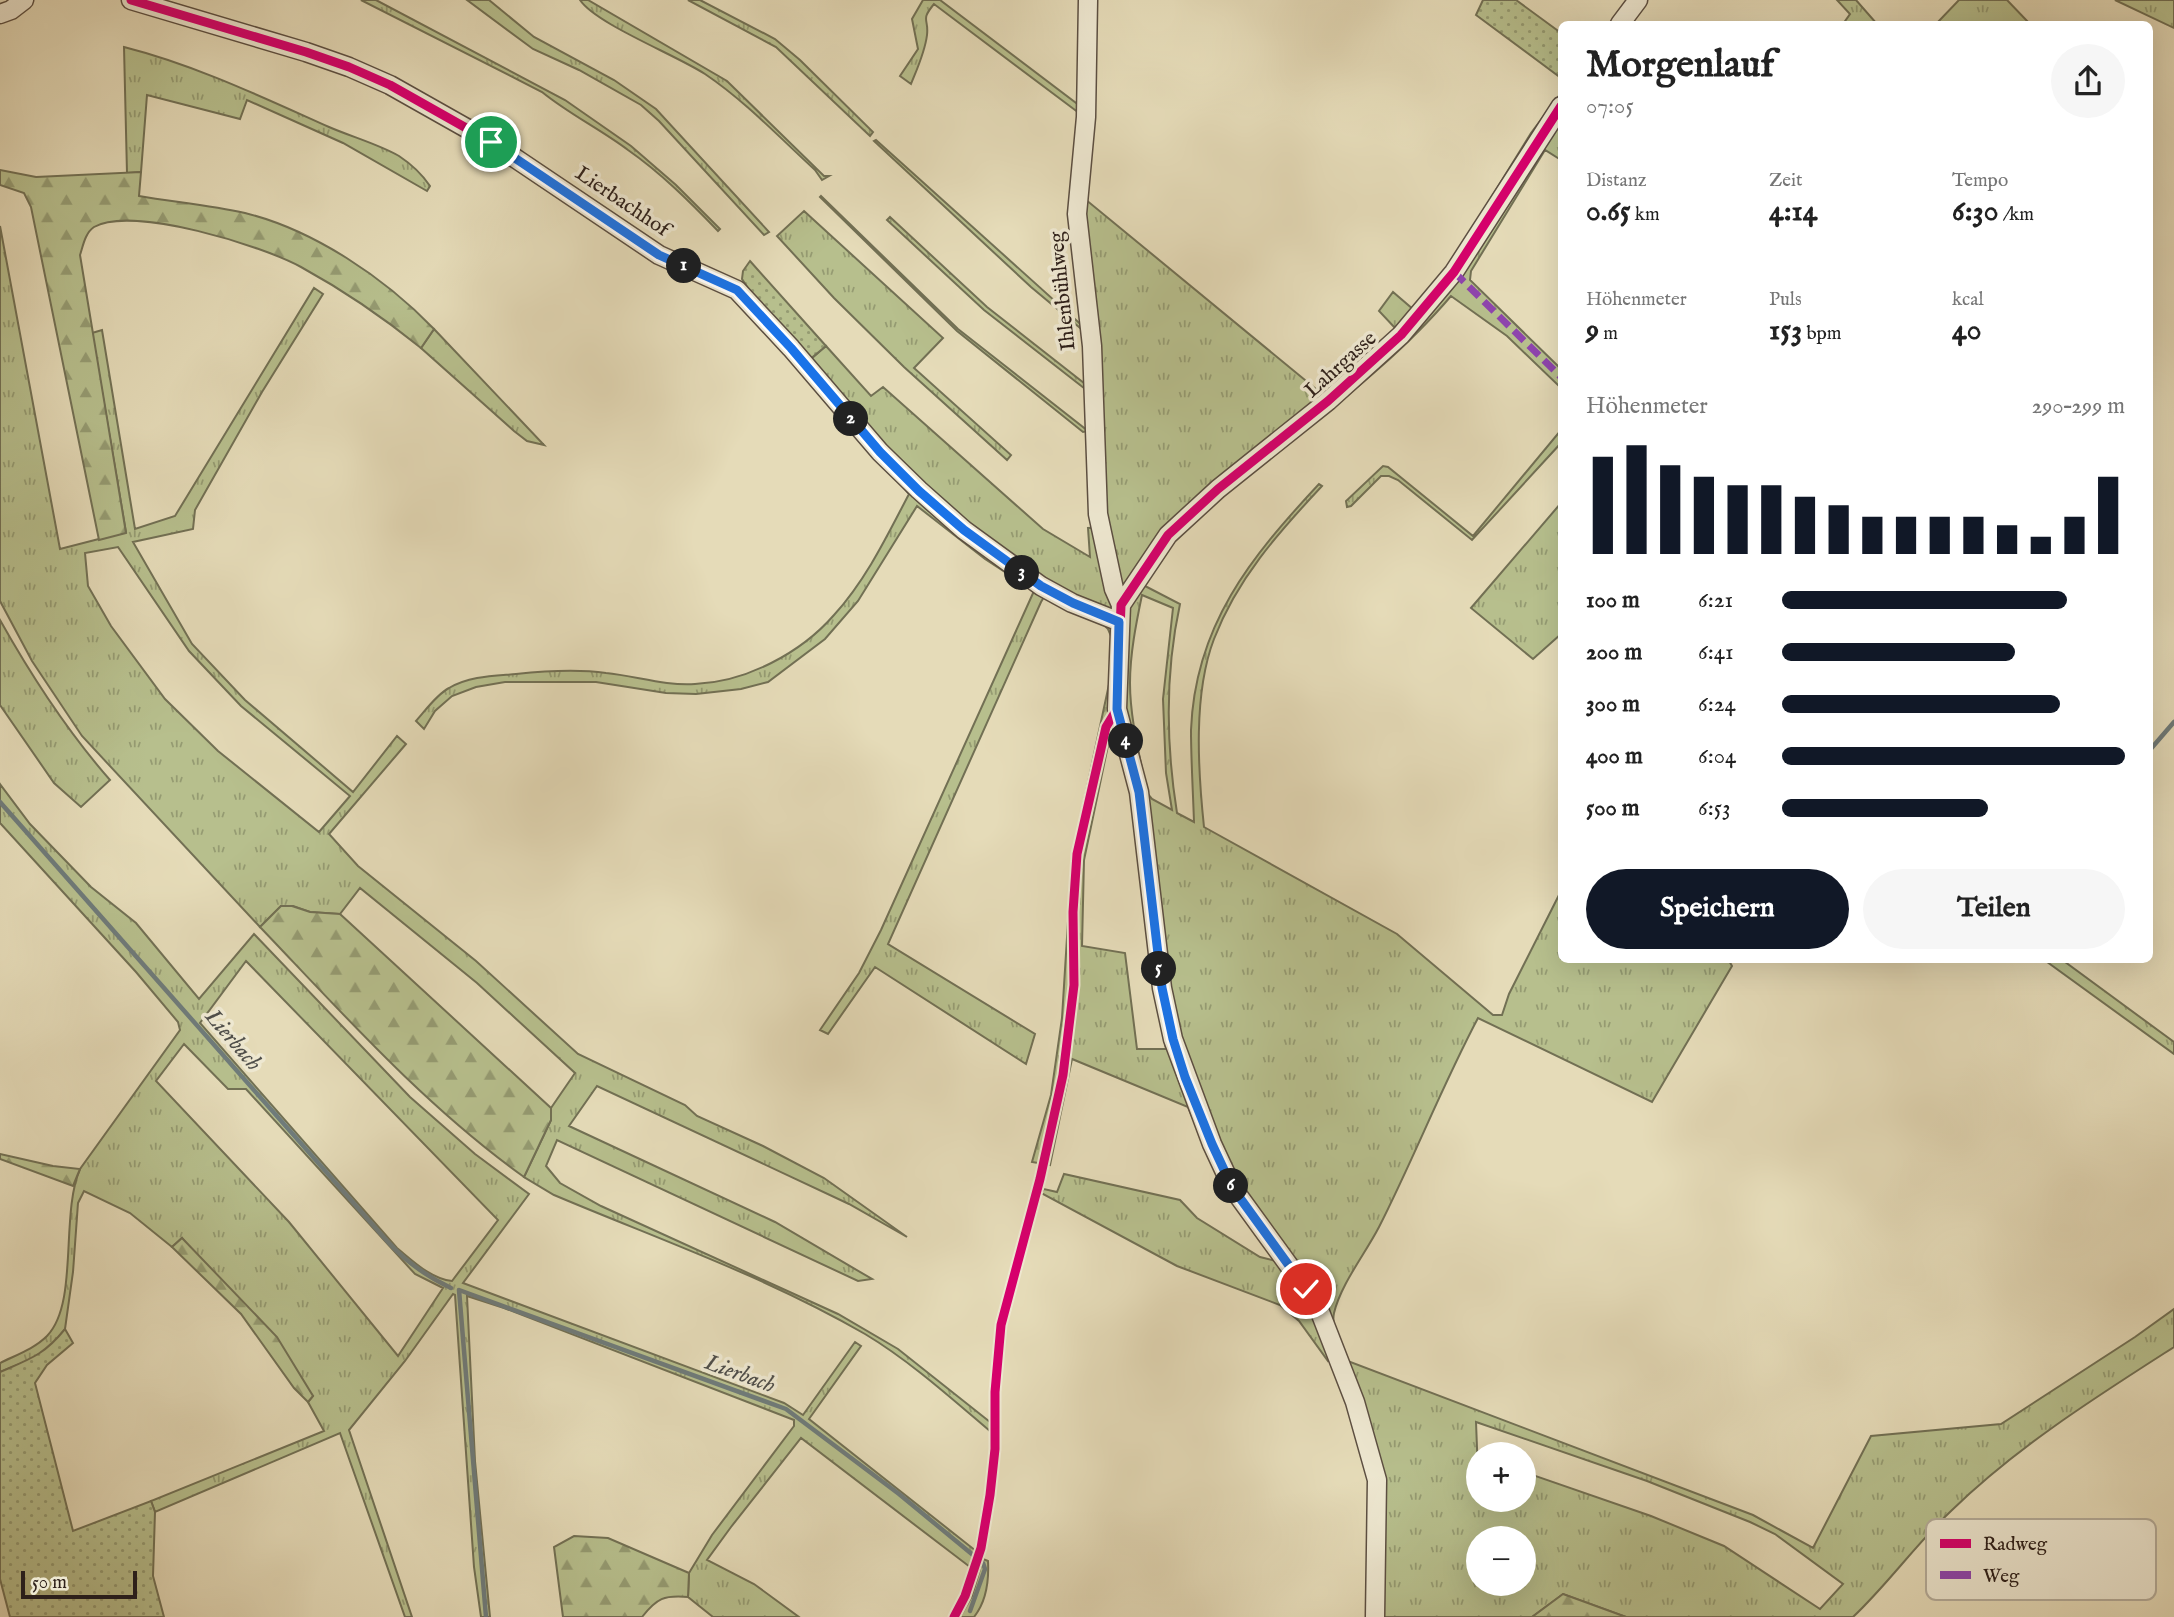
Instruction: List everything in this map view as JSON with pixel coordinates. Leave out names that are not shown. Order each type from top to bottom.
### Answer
[{"type":"street","points":[[0,14],[24,0]]},
{"type":"street","name":"Lierbachhof","points":[[131,0],[306,52],[390,85],[491,142],[659,255],[737,290],[791,348],[880,452],[964,530],[1041,586],[1073,603],[1120,613]]},
{"type":"street","name":"Ihlenbühlweg","points":[[1088,0],[1086,117],[1077,214],[1092,346],[1098,514],[1120,613]]},
{"type":"street","points":[[1621,21],[1638,0]]},
{"type":"street","name":"Lahrgasse","points":[[1120,613],[1135,583],[1168,535],[1218,489],[1328,401],[1401,334],[1454,272],[1558,111]]},
{"type":"street","points":[[1112,576],[1135,583]]},
{"type":"street","points":[[1120,613],[1117,709],[1139,792],[1162,988],[1173,1039],[1207,1133],[1232,1187],[1320,1312],[1355,1402],[1377,1480],[1375,1617]]},
{"type":"green space","points":[[361,0],[376,0],[565,100],[631,146],[676,185],[720,229],[718,231],[675,188],[640,159],[542,92]]},
{"type":"green space","points":[[467,0],[489,0],[534,37],[614,80],[656,109],[769,232],[764,235],[641,105],[579,70],[533,49]]},
{"type":"green space","points":[[580,0],[588,0],[727,81],[824,176],[829,176],[822,180],[815,170],[762,120],[705,74],[602,19]]},
{"type":"green space","points":[[688,0],[700,0],[775,39],[873,132],[870,136],[776,47]]},
{"type":"green space","points":[[923,0],[940,0],[1080,106],[1079,113],[934,4],[926,17],[926,41],[911,84],[900,76],[918,49],[912,19]]},
{"type":"green space","points":[[1483,0],[1516,0],[1558,31],[1558,76],[1476,15]]},
{"type":"green space","points":[[1837,0],[1856,0],[1874,21],[1845,21],[1850,14]]},
{"type":"green space","points":[[1959,0],[2007,0],[2027,21],[1939,21]]},
{"type":"green space","points":[[2115,0],[2174,0],[2174,28]]},
{"type":"green space","points":[[124,47],[202,72],[382,148],[408,162],[430,186],[427,191],[343,143],[247,100],[240,119],[147,95],[141,172],[127,173]]},
{"type":"green space","points":[[1558,97],[1558,158],[1545,150],[1471,271],[1470,280],[1558,366],[1558,385],[1507,336],[1451,296],[1411,339],[1367,379],[1187,527],[1158,563],[1145,586],[1180,604],[1172,656],[1169,708],[1177,813],[1194,822],[1191,730],[1195,692],[1215,625],[1250,566],[1319,484],[1322,486],[1275,539],[1234,596],[1214,639],[1207,661],[1200,708],[1199,757],[1204,827],[1397,934],[1493,1015],[1502,1015],[1509,994],[1558,897],[1558,963],[1730,963],[1732,966],[1652,1102],[1478,1018],[1379,1227],[1337,1302],[1334,1324],[1345,1360],[1753,1515],[1813,1548],[1871,1436],[2001,1424],[2174,1309],[2174,1347],[2030,1444],[1977,1487],[1943,1519],[1926,1519],[1926,1537],[1853,1617],[1626,1617],[1563,1594],[1532,1617],[1382,1617],[1381,1479],[1332,1358],[1328,1361],[1299,1321],[1280,1305],[1177,1266],[1041,1193],[1044,1189],[1057,1192],[1064,1174],[1180,1200],[1197,1218],[1260,1257],[1276,1261],[1222,1185],[1188,1107],[1072,1059],[1050,1165],[1032,1162],[1051,1095],[1062,1018],[1072,857],[1111,675],[1111,636],[1103,624],[1044,597],[888,944],[1035,1034],[1026,1064],[875,967],[828,1034],[820,1030],[859,973],[881,930],[1034,591],[985,559],[917,506],[858,601],[825,639],[768,682],[741,689],[696,694],[666,693],[596,682],[505,682],[476,687],[452,696],[435,711],[424,729],[416,721],[444,691],[457,684],[490,676],[538,672],[595,672],[673,684],[695,684],[734,678],[789,653],[821,629],[846,601],[866,572],[909,494],[789,354],[810,360],[826,346],[871,396],[883,387],[1043,529],[1090,557],[1088,528],[1108,527],[1085,199],[1322,394],[1396,329],[1379,311],[1393,292],[1414,310],[1454,258],[1531,133]],"holes":[[[1142,595],[1173,608],[1163,699],[1166,773],[1172,810],[1152,799],[1147,793],[1130,697],[1130,672]],[[1115,732],[1131,796],[1157,998],[1166,1049],[1137,1049],[1125,953],[1082,946],[1084,860],[1110,736]],[[1476,1422],[1647,1481],[1750,1522],[1775,1534],[1843,1584],[1820,1609],[1724,1546],[1651,1516],[1536,1476],[1536,1512],[1466,1512],[1466,1442],[1477,1442]]]},
{"type":"green space","points":[[874,141],[1086,329],[1085,332],[1031,287]]},
{"type":"green space","points":[[0,170],[36,177],[141,172],[139,196],[245,213],[297,231],[371,274],[434,329],[421,348],[363,305],[317,276],[283,258],[229,239],[166,224],[137,221],[112,222],[94,227],[86,236],[80,255],[126,533],[99,540],[31,207],[24,193],[0,185]]},
{"type":"green space","points":[[821,196],[958,329],[1088,431],[1083,432],[957,331]]},
{"type":"green space","points":[[804,211],[943,338],[914,368],[1011,455],[1007,460],[904,367],[834,298],[777,236]]},
{"type":"green space","points":[[890,217],[987,307],[1089,387],[1089,392],[984,310],[887,220]]},
{"type":"green space","points":[[0,226],[60,549],[126,532],[92,333],[102,330],[135,529],[175,516],[314,288],[323,294],[262,392],[195,510],[193,529],[133,542],[192,644],[245,700],[353,792],[397,736],[406,744],[329,834],[358,866],[476,961],[578,1054],[685,1105],[697,1116],[824,1178],[907,1237],[849,1204],[597,1086],[569,1126],[775,1222],[872,1279],[858,1281],[557,1140],[546,1166],[560,1183],[601,1206],[838,1314],[898,1349],[990,1422],[991,1432],[898,1356],[828,1313],[712,1260],[554,1195],[524,1177],[551,1120],[551,1108],[575,1073],[477,983],[360,888],[340,914],[281,906],[260,927],[82,736],[32,661],[0,601]],"holes":[[[118,547],[189,651],[241,706],[350,796],[319,832],[218,751],[165,699],[111,626],[88,586],[85,553]]]},
{"type":"green space","points":[[750,261],[826,346],[809,360],[756,300],[742,279],[743,271]]},
{"type":"green space","points":[[434,329],[544,445],[527,441],[514,431],[421,348]]},
{"type":"green space","points":[[1558,434],[1558,446],[1472,540],[1398,480],[1389,476],[1381,476],[1351,506],[1347,507],[1346,501],[1383,466],[1388,467],[1473,536]]},
{"type":"green space","points":[[1558,506],[1558,637],[1533,659],[1471,608]]},
{"type":"green space","points":[[0,620],[51,703],[110,780],[81,807],[54,783],[0,705]]},
{"type":"green space","points":[[0,784],[30,824],[91,887],[136,923],[199,999],[254,934],[410,1097],[475,1154],[529,1194],[463,1283],[784,1403],[803,1415],[855,1342],[861,1346],[809,1419],[976,1551],[970,1567],[801,1438],[707,1560],[754,1584],[799,1617],[713,1617],[688,1597],[689,1573],[712,1535],[794,1426],[794,1420],[467,1296],[475,1461],[490,1617],[481,1617],[474,1567],[453,1294],[405,1361],[349,1430],[412,1617],[405,1617],[340,1433],[155,1512],[151,1501],[324,1431],[308,1402],[313,1396],[182,1238],[172,1247],[130,1213],[84,1191],[78,1203],[73,1272],[65,1329],[53,1344],[37,1357],[0,1372],[0,1363],[42,1341],[57,1321],[66,1281],[74,1188],[80,1169],[180,1030],[178,1022],[136,972],[0,823]],"holes":[[[246,961],[498,1220],[452,1281],[430,1273],[397,1248],[200,1023]],[[184,1044],[228,1089],[246,1089],[415,1274],[443,1288],[398,1356],[289,1222],[156,1081]]]},
{"type":"green space","points":[[281,906],[340,914],[551,1108],[551,1120],[524,1177],[419,1090],[260,927]]},
{"type":"green space","points":[[2049,963],[2066,963],[2174,1042],[2174,1054]]},
{"type":"green space","points":[[0,1154],[80,1169],[73,1186],[0,1159]]},
{"type":"green space","points":[[182,1238],[277,1337],[313,1396],[308,1402],[294,1388],[241,1314],[172,1247]]},
{"type":"green space","points":[[65,1329],[73,1343],[47,1365],[35,1383],[73,1531],[151,1501],[155,1512],[153,1576],[164,1617],[10,1617],[0,1579],[0,1372],[43,1351]]},
{"type":"green space","points":[[574,1536],[608,1538],[689,1573],[688,1597],[662,1599],[642,1617],[563,1617],[554,1547]]},
{"type":"green space","points":[[983,1559],[988,1561],[988,1576],[981,1605],[974,1617],[960,1617],[972,1596]]},
{"type":"green space","points":[[1563,1594],[1626,1617],[1532,1617]]},
{"type":"waterway","points":[[2153,746],[2174,722]]},
{"type":"waterway","name":"Lierbach","points":[[0,802],[388,1242],[417,1268],[451,1288]]},
{"type":"waterway","name":"Lierbach","points":[[486,1617],[459,1290],[786,1409],[899,1494],[973,1555]]},
{"type":"waterway","name":"Lierbach","points":[[970,1611],[985,1569],[983,1563]]},
{"type":"marked path","points":[[1454,272],[1558,374]]},
{"type":"cycle path","points":[[131,0],[306,52],[390,85],[491,142],[659,255],[737,290],[791,348],[880,452],[964,530],[1041,586],[1072,603],[1120,622]]},
{"type":"cycle path","points":[[954,1617],[965,1596],[981,1548],[995,1449],[995,1392],[1001,1325],[1040,1179],[1063,1075],[1074,985],[1073,912],[1077,854],[1106,727],[1117,709],[1121,605],[1168,535],[1218,489],[1328,401],[1401,335],[1454,272],[1558,111]]},
{"type":"route","points":[[491,142],[659,255],[737,290],[791,348],[880,452],[919,491],[964,530],[1041,586],[1119,622],[1117,709],[1139,792],[1162,988],[1173,1039],[1185,1077],[1232,1187],[1306,1289]]}]
